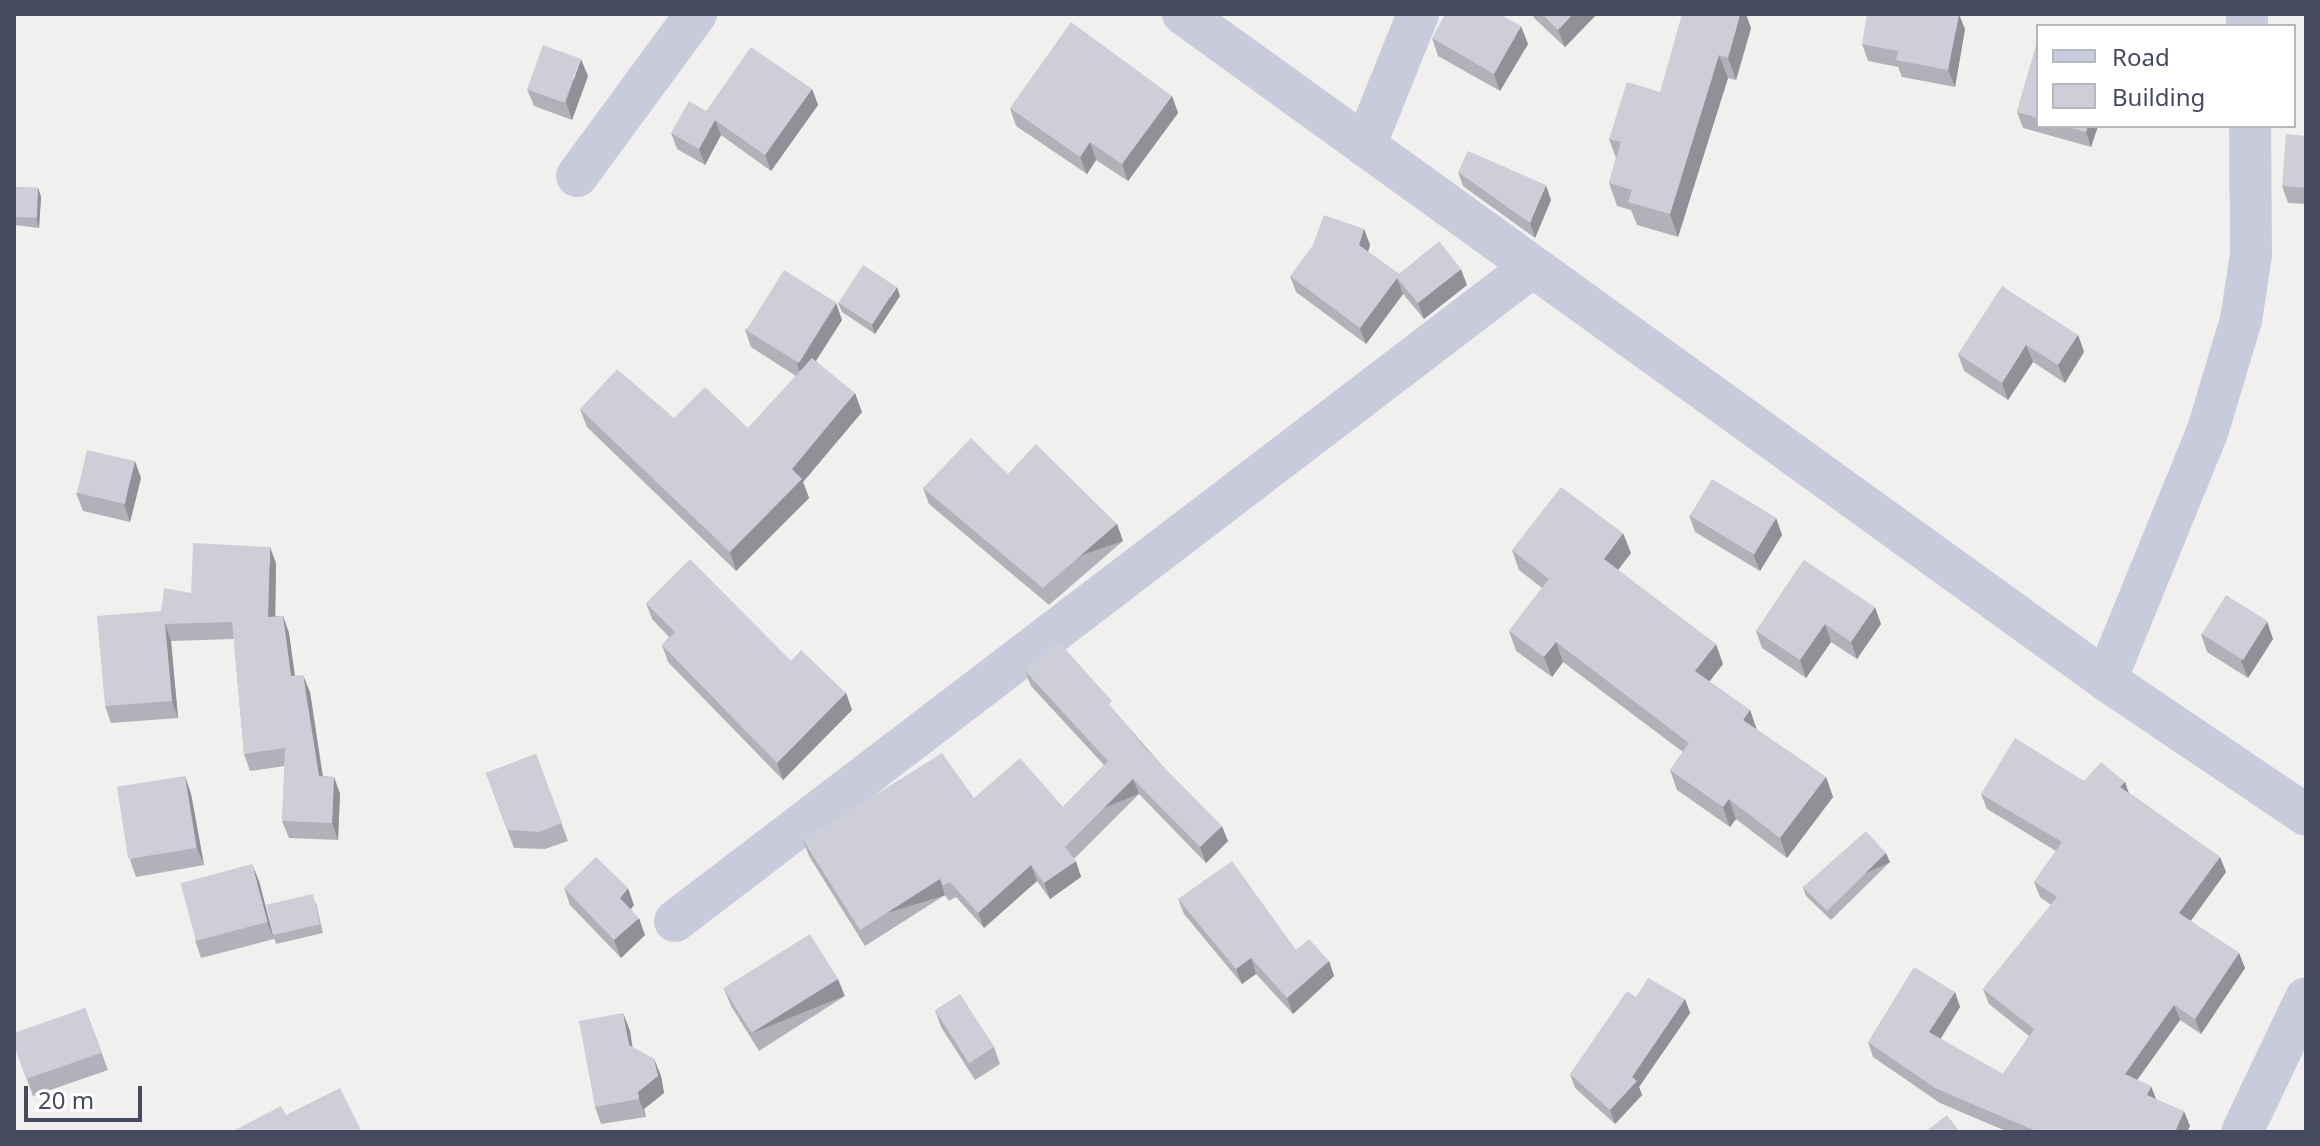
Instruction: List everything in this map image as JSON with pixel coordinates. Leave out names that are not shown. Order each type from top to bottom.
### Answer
[{"type":"street","points":[[577,176],[696,14]]},
{"type":"street","points":[[1183,14],[2106,680],[2306,815]]},
{"type":"street","points":[[1365,146],[1418,14]]},
{"type":"street","points":[[2106,680],[2207,433],[2241,320],[2251,255],[2250,128]]},
{"type":"street","points":[[675,921],[1532,267]]},
{"type":"street","points":[[2242,1132],[2306,998]]},
{"type":"building","points":[[1445,14],[1499,14],[1521,26],[1494,74],[1432,38]]},
{"type":"building","points":[[1542,14],[1573,14],[1558,30]]},
{"type":"building","points":[[1682,14],[1740,14],[1728,58],[1719,55],[1670,214],[1628,202],[1632,190],[1609,183],[1621,142],[1609,139],[1627,82],[1660,92]]},
{"type":"building","points":[[1867,14],[1959,14],[1948,70],[1896,60],[1898,51],[1862,44]]},
{"type":"building","points":[[1071,22],[1172,96],[1122,164],[1090,142],[1080,157],[1010,108]]},
{"type":"building","points":[[543,45],[581,59],[565,103],[527,89]]},
{"type":"building","points":[[2036,46],[2036,117],[2017,112]]},
{"type":"building","points":[[751,47],[812,89],[765,155],[715,120],[699,149],[671,133],[689,101],[706,111]]},
{"type":"building","points":[[2286,134],[2306,136],[2306,188],[2282,186]]},
{"type":"building","points":[[1468,151],[1546,185],[1530,223],[1458,172]]},
{"type":"building","points":[[14,187],[38,188],[37,218],[14,217]]},
{"type":"building","points":[[1324,215],[1364,229],[1359,245],[1399,274],[1439,241],[1461,269],[1418,303],[1397,278],[1360,328],[1290,276],[1313,245]]},
{"type":"building","points":[[863,265],[897,287],[872,325],[838,303]]},
{"type":"building","points":[[784,270],[837,303],[799,363],[746,330]]},
{"type":"building","points":[[2002,286],[2078,335],[2058,365],[2026,345],[2002,383],[1958,354]]},
{"type":"building","points":[[812,358],[855,393],[792,469],[802,479],[730,552],[580,409],[617,369],[674,418],[705,387],[748,428]]},
{"type":"building","points":[[971,438],[1008,474],[1036,444],[1117,524],[1043,588],[923,488]]},
{"type":"building","points":[[87,450],[135,461],[125,504],[77,493]]},
{"type":"building","points":[[1712,479],[1776,518],[1754,554],[1690,516]]},
{"type":"building","points":[[1561,487],[1623,533],[1604,559],[1716,644],[1695,671],[1750,710],[1743,720],[1826,777],[1780,838],[1729,799],[1723,807],[1670,770],[1689,743],[1556,642],[1544,657],[1509,631],[1549,579],[1512,550]]},
{"type":"building","points":[[193,543],[270,547],[268,617],[283,616],[291,676],[303,675],[319,776],[334,777],[332,823],[282,821],[285,748],[244,754],[232,622],[165,624],[172,701],[105,706],[97,616],[161,611],[164,588],[191,593]]},
{"type":"building","points":[[690,559],[791,661],[801,650],[846,693],[777,763],[662,645],[675,632],[646,603]]},
{"type":"building","points":[[1804,560],[1875,607],[1851,642],[1825,624],[1800,660],[1756,631]]},
{"type":"building","points":[[2226,595],[2268,621],[2243,660],[2202,634]]},
{"type":"building","points":[[1058,641],[1112,701],[1109,704],[1147,750],[1222,826],[1200,847],[1133,779],[1065,847],[1076,861],[1044,883],[1031,865],[978,913],[950,882],[943,885],[940,879],[860,930],[803,840],[942,753],[974,798],[1020,758],[1063,807],[1108,761],[1025,671]]},
{"type":"building","points":[[2015,738],[2084,781],[2101,762],[2125,782],[2120,787],[2220,857],[2179,913],[2239,953],[2195,1019],[2174,1005],[2125,1074],[2151,1086],[2147,1095],[2184,1111],[2175,1132],[2038,1132],[1935,1088],[1868,1042],[1914,967],[1955,992],[1929,1032],[2003,1074],[2034,1029],[1983,989],[2057,897],[2034,882],[2062,842],[1981,794]]},
{"type":"building","points":[[536,754],[562,823],[539,832],[508,830],[486,773]]},
{"type":"building","points":[[185,776],[196,848],[128,859],[117,787]]},
{"type":"building","points":[[1866,831],[1886,853],[1827,911],[1803,887]]},
{"type":"building","points":[[596,857],[628,888],[620,898],[639,918],[614,940],[564,888]]},
{"type":"building","points":[[1232,861],[1296,950],[1309,939],[1329,961],[1287,998],[1251,958],[1236,969],[1178,899]]},
{"type":"building","points":[[252,864],[268,922],[196,941],[181,883]]},
{"type":"building","points":[[313,894],[320,924],[273,935],[266,905]]},
{"type":"building","points":[[810,934],[838,979],[752,1033],[723,988]]},
{"type":"building","points":[[1648,978],[1685,999],[1632,1077],[1637,1081],[1610,1110],[1570,1074],[1627,991],[1636,997]]},
{"type":"building","points":[[960,994],[994,1047],[969,1063],[935,1010]]},
{"type":"building","points":[[85,1008],[101,1053],[26,1079],[14,1044],[14,1033]]},
{"type":"building","points":[[623,1013],[629,1045],[654,1059],[658,1076],[638,1092],[639,1099],[595,1107],[579,1021]]},
{"type":"building","points":[[340,1088],[362,1132],[231,1132],[281,1106],[286,1115]]},
{"type":"building","points":[[1947,1115],[1960,1132],[1925,1132]]}]
